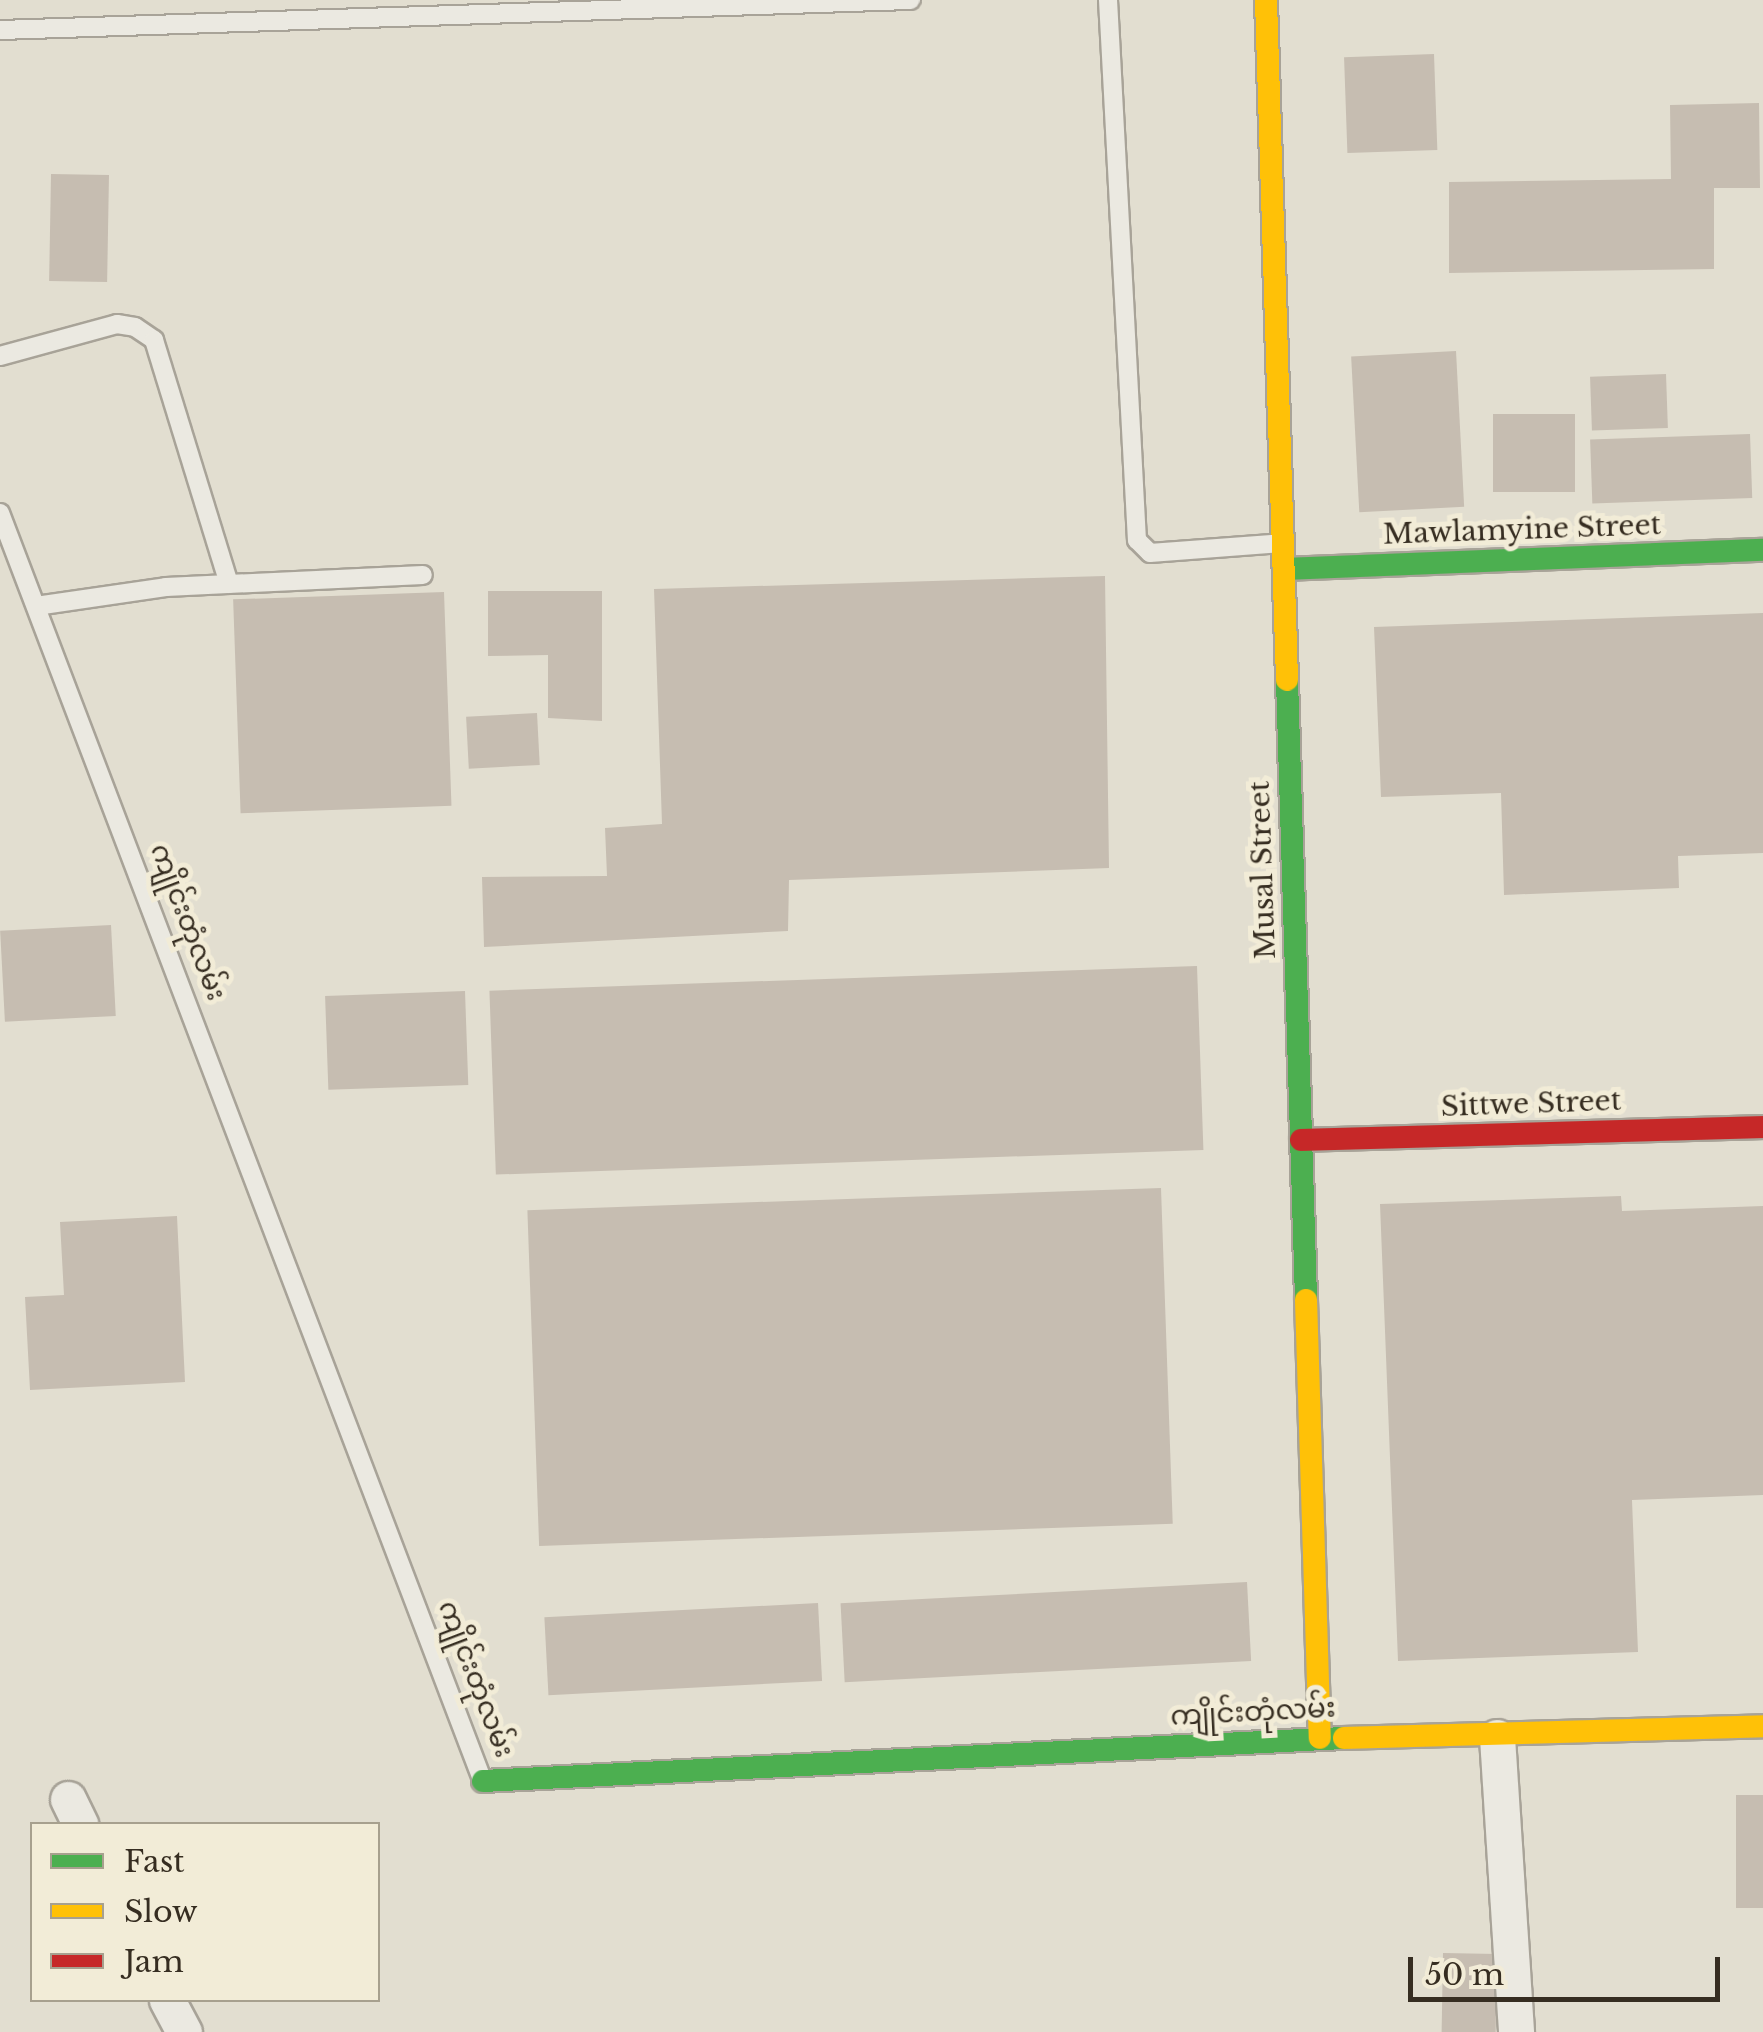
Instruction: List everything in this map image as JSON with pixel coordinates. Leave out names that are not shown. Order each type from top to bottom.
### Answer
[{"type":"street","name":"Musal Street","points":[[1266,0],[1320,1738]]},
{"type":"street","name":"Mawlamyine Street","points":[[1284,569],[1763,550]]},
{"type":"street","name":"Sittwe Street","points":[[1301,1140],[1763,1127]]},
{"type":"street","name":"ကျိုင်းတုံလမ်း","points":[[483,1782],[1320,1738],[1497,1737],[1763,1726]]},
{"type":"street","points":[[1497,1737],[1516,2032]]},
{"type":"street","points":[[169,2002],[184,2032]]},
{"type":"lane","points":[[0,30],[910,0]]},
{"type":"lane","points":[[1108,0],[1136,540],[1150,553],[1282,543]]},
{"type":"lane","points":[[0,356],[117,324],[135,327],[154,340],[230,584]]},
{"type":"lane","name":"ကျိုင်းတုံလမ်း","points":[[0,513],[483,1782]]},
{"type":"lane","points":[[36,606],[166,587],[423,575]]},
{"type":"building","points":[[1434,54],[1437,150],[1347,153],[1344,57]]},
{"type":"building","points":[[1759,103],[1760,188],[1714,188],[1714,269],[1449,273],[1449,182],[1671,179],[1670,105]]},
{"type":"building","points":[[51,174],[109,175],[107,282],[49,281]]},
{"type":"building","points":[[1456,351],[1464,507],[1359,512],[1351,356]]},
{"type":"building","points":[[1666,374],[1668,428],[1592,431],[1590,377]]},
{"type":"building","points":[[1493,414],[1575,414],[1575,492],[1493,492]]},
{"type":"building","points":[[1750,434],[1752,498],[1592,504],[1590,440]]},
{"type":"building","points":[[1105,576],[1109,868],[789,880],[788,931],[484,947],[482,877],[607,876],[605,828],[662,824],[654,589]]},
{"type":"building","points":[[488,591],[602,591],[602,721],[548,718],[548,655],[488,656]]},
{"type":"building","points":[[444,592],[451,806],[241,813],[233,599]]},
{"type":"building","points":[[1763,613],[1763,853],[1678,856],[1679,888],[1504,895],[1501,793],[1381,797],[1374,627]]},
{"type":"building","points":[[537,713],[540,765],[469,769],[466,717]]},
{"type":"building","points":[[111,925],[116,1016],[5,1022],[0,931]]},
{"type":"building","points":[[1197,966],[1203,1150],[496,1175],[489,991]]},
{"type":"building","points":[[465,991],[468,1085],[328,1090],[325,996]]},
{"type":"building","points":[[1161,1188],[1173,1524],[539,1546],[527,1210]]},
{"type":"building","points":[[1621,1196],[1622,1211],[1763,1206],[1763,1495],[1632,1500],[1638,1652],[1398,1661],[1380,1204]]},
{"type":"building","points":[[177,1216],[185,1382],[30,1390],[25,1297],[64,1295],[60,1222]]},
{"type":"building","points":[[1247,1582],[1251,1661],[845,1682],[841,1603]]},
{"type":"building","points":[[818,1603],[822,1681],[548,1695],[544,1617]]},
{"type":"building","points":[[1736,1795],[1763,1795],[1763,1908],[1736,1908]]},
{"type":"building","points":[[1443,1953],[1497,1954],[1496,2032],[1442,2032]]},
{"type":"traffic: fast","points":[[1284,569],[1763,550]]},
{"type":"traffic: fast","points":[[1287,680],[1306,1300]]},
{"type":"traffic: fast","points":[[483,1781],[1344,1738]]},
{"type":"traffic: slow","points":[[1266,0],[1287,680]]},
{"type":"traffic: slow","points":[[1306,1300],[1320,1738]]},
{"type":"traffic: slow","points":[[1344,1738],[1763,1726]]},
{"type":"traffic: jam","points":[[1301,1140],[1763,1127]]}]
